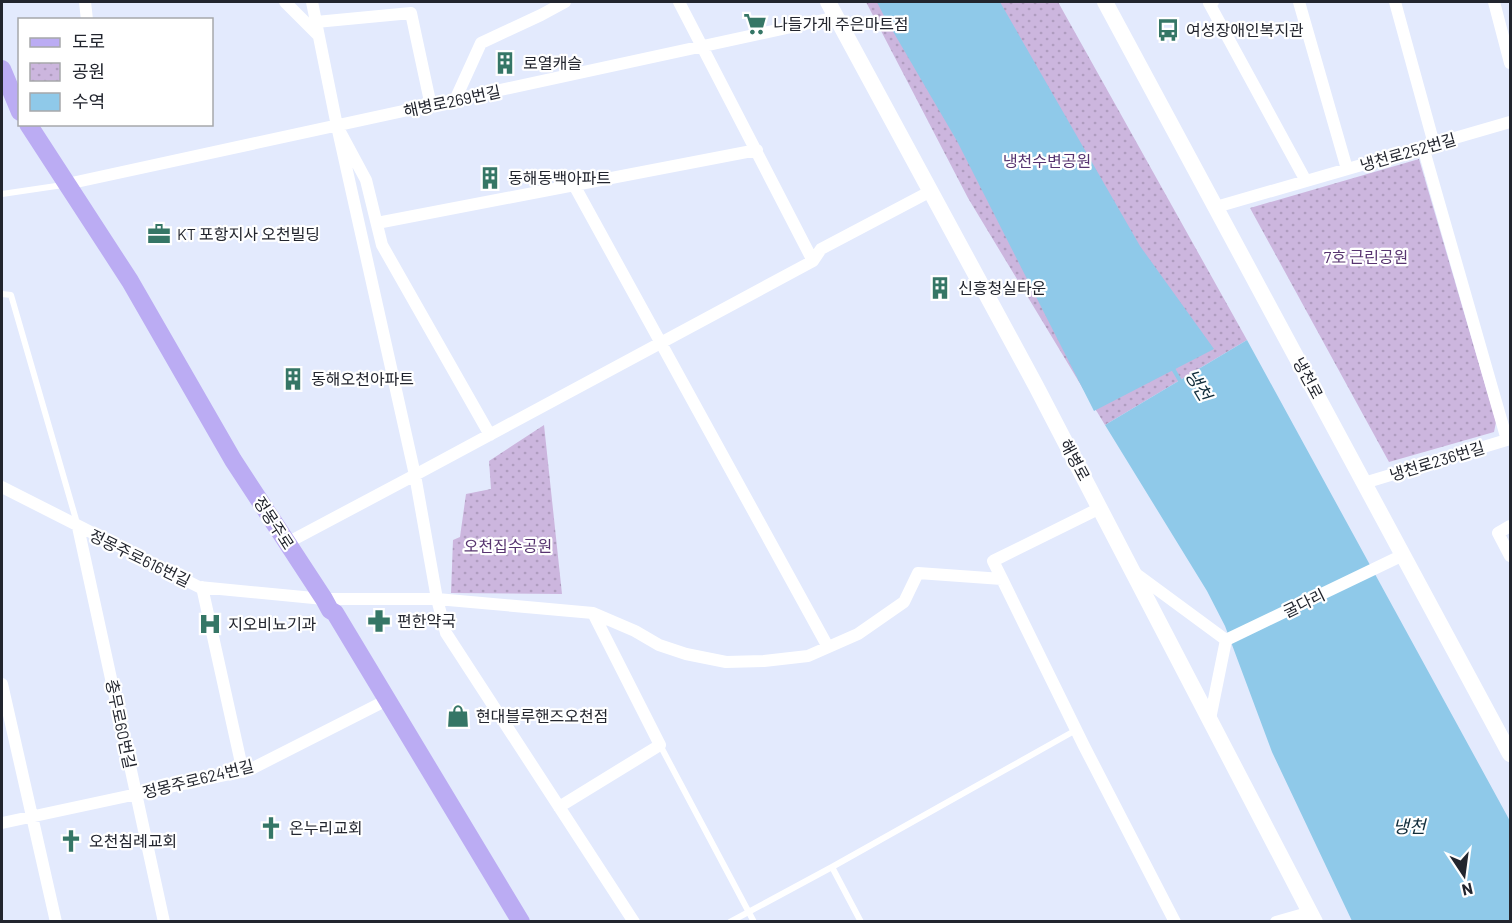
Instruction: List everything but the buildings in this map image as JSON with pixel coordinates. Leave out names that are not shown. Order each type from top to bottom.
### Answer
[{"type":"main road","name":"해병로","points":[[828,2],[1036,386],[1313,917]]},
{"type":"main road","name":"냉천로","points":[[1105,2],[1510,754]]},
{"type":"main road","points":[[2,69],[18,107]]},
{"type":"main road","name":"정몽주로","points":[[29,126],[130,281],[232,460],[324,599],[521,921]]},
{"type":"street","points":[[85,2],[87,18]]},
{"type":"street","points":[[285,2],[317,28],[411,13],[431,106]]},
{"type":"street","points":[[312,2],[337,126],[415,475],[437,599],[446,633],[634,921]]},
{"type":"street","points":[[455,100],[481,43],[565,2]]},
{"type":"street","points":[[680,2],[813,261]]},
{"type":"street","points":[[1213,2],[1209,3],[1306,181]]},
{"type":"street","points":[[1299,2],[1347,169]]},
{"type":"street","points":[[1395,2],[1429,146],[1509,439]]},
{"type":"street","points":[[1494,2],[1510,63]]},
{"type":"street","name":"해병로269번길","points":[[67,184],[837,17]]},
{"type":"street","name":"냉천로252번길","points":[[1216,207],[1510,123]]},
{"type":"street","points":[[337,126],[366,180],[382,245],[490,435]]},
{"type":"street","points":[[377,223],[757,150]]},
{"type":"street","points":[[574,185],[828,647]]},
{"type":"street","points":[[287,543],[813,261],[821,249],[930,190]]},
{"type":"street","name":"냉천로236번길","points":[[1364,483],[1509,439]]},
{"type":"street","name":"정몽주로616번길","points":[[2,487],[202,587],[324,599],[437,599],[592,613],[635,631],[659,645],[686,654],[726,662],[808,656],[858,634],[904,602],[918,573],[1002,579]]},
{"type":"street","points":[[1100,508],[993,561],[1076,730],[1175,921]]},
{"type":"street","points":[[1510,526],[1498,533],[1510,556]]},
{"type":"street","name":"충무로60번길","points":[[78,527],[164,921]]},
{"type":"street","name":"굴다리","points":[[1227,640],[1403,555]]},
{"type":"street","points":[[1132,571],[1227,640],[1210,719]]},
{"type":"street","points":[[202,587],[243,772]]},
{"type":"street","points":[[559,807],[660,745],[592,613]]},
{"type":"street","points":[[2,685],[56,921]]},
{"type":"street","name":"정몽주로624번길","points":[[2,823],[243,772],[387,700]]},
{"type":"street","points":[[1276,921],[1313,917]]},
{"type":"lane","points":[[2,195],[67,184]]},
{"type":"lane","points":[[2,294],[11,295],[78,527]]},
{"type":"lane","points":[[730,921],[832,867],[1076,730]]},
{"type":"lane","points":[[660,745],[754,921]]},
{"type":"lane","points":[[832,867],[861,921]]},
{"type":"green space","name":"냉천수변공원","points":[[866,2],[1058,2],[1247,340],[1105,425],[968,198]]},
{"type":"green space","name":"7호 근린공원","points":[[1419,159],[1496,422],[1494,432],[1389,462],[1250,208]]},
{"type":"green space","name":"오천집수공원","points":[[544,425],[562,594],[451,593],[453,540],[460,537],[466,494],[491,489],[489,461]]},
{"type":"water","name":"냉천수변공원","points":[[877,2],[1000,2],[1140,246],[1214,349],[1094,411],[957,141]]},
{"type":"water","name":"냉천","points":[[1247,340],[1510,821],[1510,921],[1352,921],[1272,752],[1225,626],[1207,591],[1105,425]]},
{"type":"waterway","name":"냉천","points":[[1172,367],[1182,384]]},
{"type":"place","name":"나들가게 주은마트점","points":[[755,24]]},
{"type":"place","name":"여성장애인복지관","points":[[1168,30]]},
{"type":"place","name":"로열캐슬","points":[[505,63]]},
{"type":"place","name":"동해동백아파트","points":[[490,178]]},
{"type":"place","name":"KT 포항지사 오천빌딩","points":[[159,234]]},
{"type":"place","name":"신흥청실타운","points":[[940,288]]},
{"type":"place","name":"동해오천아파트","points":[[293,379]]},
{"type":"place","name":"편한약국","points":[[379,621]]},
{"type":"place","name":"지오비뇨기과","points":[[210,624]]},
{"type":"place","name":"현대블루핸즈오천점","points":[[458,716]]},
{"type":"place","name":"온누리교회","points":[[271,828]]},
{"type":"place","name":"오천침례교회","points":[[71,841]]}]
